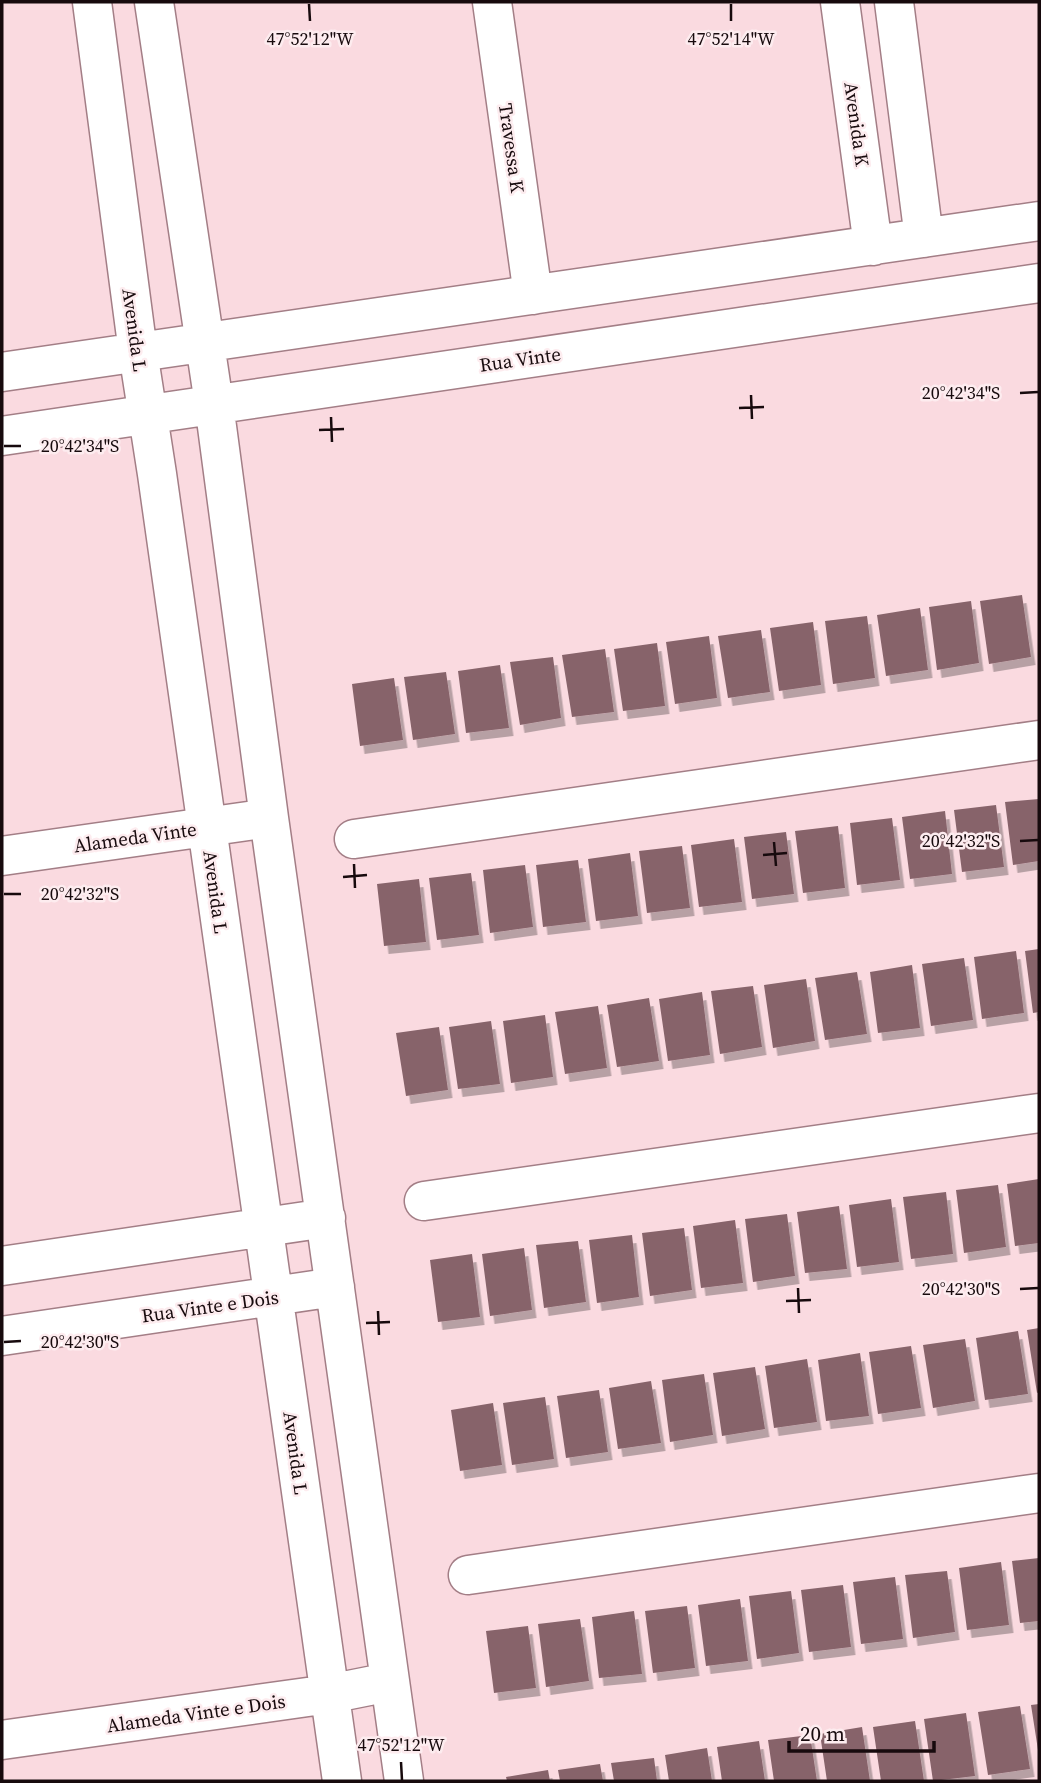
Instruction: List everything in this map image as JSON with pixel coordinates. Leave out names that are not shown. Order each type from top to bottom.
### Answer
[{"type":"street","name":"Avenida L","points":[[92,2],[138,352],[342,1781]]},
{"type":"street","points":[[154,2],[214,404],[269,818],[404,1781]]},
{"type":"street","name":"Travessa K","points":[[492,2],[533,295]]},
{"type":"street","name":"Avenida K","points":[[840,2],[873,246]]},
{"type":"street","points":[[894,2],[925,238]]},
{"type":"street","points":[[2,372],[1039,221]]},
{"type":"street","name":"Rua Vinte","points":[[2,436],[1039,283]]},
{"type":"street","points":[[354,839],[1039,740]]},
{"type":"street","name":"Alameda Vinte","points":[[2,856],[269,818]]},
{"type":"street","points":[[424,1201],[1039,1113]]},
{"type":"street","points":[[2,1266],[326,1218]]},
{"type":"street","name":"Rua Vinte e Dois","points":[[2,1336],[335,1287]]},
{"type":"street","points":[[468,1575],[1039,1493]]},
{"type":"street","name":"Alameda Vinte e Dois","points":[[2,1740],[329,1694],[389,1682]]},
{"type":"building","points":[[1022,595],[1031,657],[989,664],[980,601]]},
{"type":"building","points":[[971,601],[979,663],[937,670],[929,607]]},
{"type":"building","points":[[920,608],[928,670],[886,676],[877,615]]},
{"type":"building","points":[[867,616],[875,678],[833,684],[825,621]]},
{"type":"building","points":[[813,622],[821,685],[779,691],[770,628]]},
{"type":"building","points":[[761,630],[770,692],[728,698],[718,636]]},
{"type":"building","points":[[709,636],[717,698],[675,704],[666,642]]},
{"type":"building","points":[[657,643],[665,706],[623,711],[614,649]]},
{"type":"building","points":[[605,649],[614,712],[572,717],[562,655]]},
{"type":"building","points":[[553,657],[561,718],[520,725],[510,662]]},
{"type":"building","points":[[500,665],[509,728],[466,733],[458,671]]},
{"type":"building","points":[[446,672],[455,734],[413,740],[404,677]]},
{"type":"building","points":[[394,678],[403,740],[360,746],[352,684]]},
{"type":"building","points":[[1039,799],[1039,861],[1013,865],[1005,802]]},
{"type":"building","points":[[996,805],[1004,867],[962,872],[954,810]]},
{"type":"building","points":[[945,811],[952,874],[910,879],[902,817]]},
{"type":"building","points":[[892,818],[900,880],[857,885],[850,823]]},
{"type":"building","points":[[838,826],[845,888],[803,893],[795,831]]},
{"type":"building","points":[[786,832],[794,894],[752,899],[744,837]]},
{"type":"building","points":[[734,839],[742,902],[699,907],[691,845]]},
{"type":"building","points":[[682,846],[690,908],[647,913],[639,851]]},
{"type":"building","points":[[630,853],[638,916],[596,921],[588,859]]},
{"type":"building","points":[[578,860],[586,922],[543,927],[536,865]]},
{"type":"building","points":[[525,865],[533,927],[490,933],[483,870]]},
{"type":"building","points":[[471,873],[479,935],[437,940],[429,878]]},
{"type":"building","points":[[419,879],[426,942],[384,946],[377,884]]},
{"type":"building","points":[[1039,949],[1039,1012],[1033,1013],[1025,951]]},
{"type":"building","points":[[1016,951],[1024,1013],[982,1019],[974,957]]},
{"type":"building","points":[[964,958],[973,1020],[931,1026],[922,964]]},
{"type":"building","points":[[912,965],[920,1028],[878,1033],[870,972]]},
{"type":"building","points":[[857,972],[867,1034],[825,1040],[815,978]]},
{"type":"building","points":[[806,979],[815,1041],[773,1048],[764,985]]},
{"type":"building","points":[[753,986],[762,1047],[720,1054],[711,991]]},
{"type":"building","points":[[702,992],[710,1055],[668,1061],[659,999]]},
{"type":"building","points":[[649,998],[659,1061],[617,1067],[607,1005]]},
{"type":"building","points":[[598,1006],[607,1068],[565,1074],[555,1012]]},
{"type":"building","points":[[545,1015],[553,1077],[511,1083],[503,1021]]},
{"type":"building","points":[[491,1021],[500,1084],[458,1089],[449,1027]]},
{"type":"building","points":[[439,1027],[448,1090],[406,1096],[396,1033]]},
{"type":"building","points":[[1039,1179],[1039,1243],[1015,1246],[1007,1184]]},
{"type":"building","points":[[998,1185],[1006,1247],[964,1253],[956,1190]]},
{"type":"building","points":[[946,1192],[953,1254],[911,1259],[903,1197]]},
{"type":"building","points":[[891,1199],[899,1262],[857,1267],[849,1205]]},
{"type":"building","points":[[839,1206],[847,1269],[805,1273],[797,1212]]},
{"type":"building","points":[[787,1214],[795,1276],[753,1282],[745,1219]]},
{"type":"building","points":[[735,1220],[743,1283],[701,1288],[693,1226]]},
{"type":"building","points":[[684,1228],[692,1290],[650,1296],[642,1233]]},
{"type":"building","points":[[632,1235],[639,1297],[597,1303],[589,1240]]},
{"type":"building","points":[[578,1241],[586,1302],[544,1308],[536,1245]]},
{"type":"building","points":[[524,1248],[532,1310],[490,1316],[482,1254]]},
{"type":"building","points":[[472,1254],[480,1317],[438,1322],[430,1260]]},
{"type":"building","points":[[1039,1328],[1039,1392],[1037,1393],[1027,1330]]},
{"type":"building","points":[[1018,1331],[1028,1394],[985,1400],[976,1338]]},
{"type":"building","points":[[965,1339],[975,1401],[933,1408],[923,1345]]},
{"type":"building","points":[[911,1346],[921,1408],[878,1414],[869,1352]]},
{"type":"building","points":[[860,1353],[869,1416],[826,1421],[818,1360]]},
{"type":"building","points":[[807,1359],[817,1422],[774,1428],[765,1366]]},
{"type":"building","points":[[755,1367],[765,1429],[722,1436],[713,1373]]},
{"type":"building","points":[[704,1374],[713,1435],[670,1442],[662,1380]]},
{"type":"building","points":[[651,1381],[661,1443],[618,1449],[609,1388]]},
{"type":"building","points":[[599,1390],[608,1452],[566,1458],[557,1396]]},
{"type":"building","points":[[545,1397],[554,1459],[512,1465],[503,1403]]},
{"type":"building","points":[[493,1403],[502,1465],[460,1471],[451,1410]]},
{"type":"building","points":[[1039,1558],[1039,1621],[1020,1623],[1012,1561]]},
{"type":"building","points":[[1001,1562],[1009,1625],[967,1630],[959,1568]]},
{"type":"building","points":[[947,1571],[955,1632],[913,1638],[905,1575]]},
{"type":"building","points":[[895,1577],[903,1639],[861,1644],[853,1582]]},
{"type":"building","points":[[843,1585],[851,1647],[809,1652],[801,1590]]},
{"type":"building","points":[[791,1591],[799,1653],[757,1659],[749,1596]]},
{"type":"building","points":[[740,1599],[748,1661],[706,1666],[698,1605]]},
{"type":"building","points":[[687,1606],[695,1668],[653,1673],[645,1611]]},
{"type":"building","points":[[634,1611],[642,1674],[599,1678],[592,1617]]},
{"type":"building","points":[[580,1619],[589,1681],[546,1687],[538,1624]]},
{"type":"building","points":[[528,1626],[536,1688],[494,1693],[486,1631]]},
{"type":"building","points":[[1039,1704],[1039,1750],[1038,1750],[1031,1705]]},
{"type":"building","points":[[1020,1706],[1030,1769],[988,1775],[978,1712]]},
{"type":"building","points":[[966,1713],[975,1776],[933,1781],[924,1719]]},
{"type":"building","points":[[915,1721],[924,1781],[881,1781],[873,1727]]},
{"type":"building","points":[[862,1727],[870,1781],[827,1781],[820,1734]]},
{"type":"building","points":[[810,1735],[817,1781],[774,1781],[768,1740]]},
{"type":"building","points":[[759,1741],[765,1781],[722,1781],[717,1747]]},
{"type":"building","points":[[707,1748],[712,1781],[669,1781],[665,1755]]},
{"type":"building","points":[[654,1758],[657,1781],[614,1781],[611,1763]]},
{"type":"building","points":[[600,1764],[603,1781],[560,1781],[558,1770]]},
{"type":"building","points":[[548,1770],[550,1781],[507,1781],[506,1777]]}]
